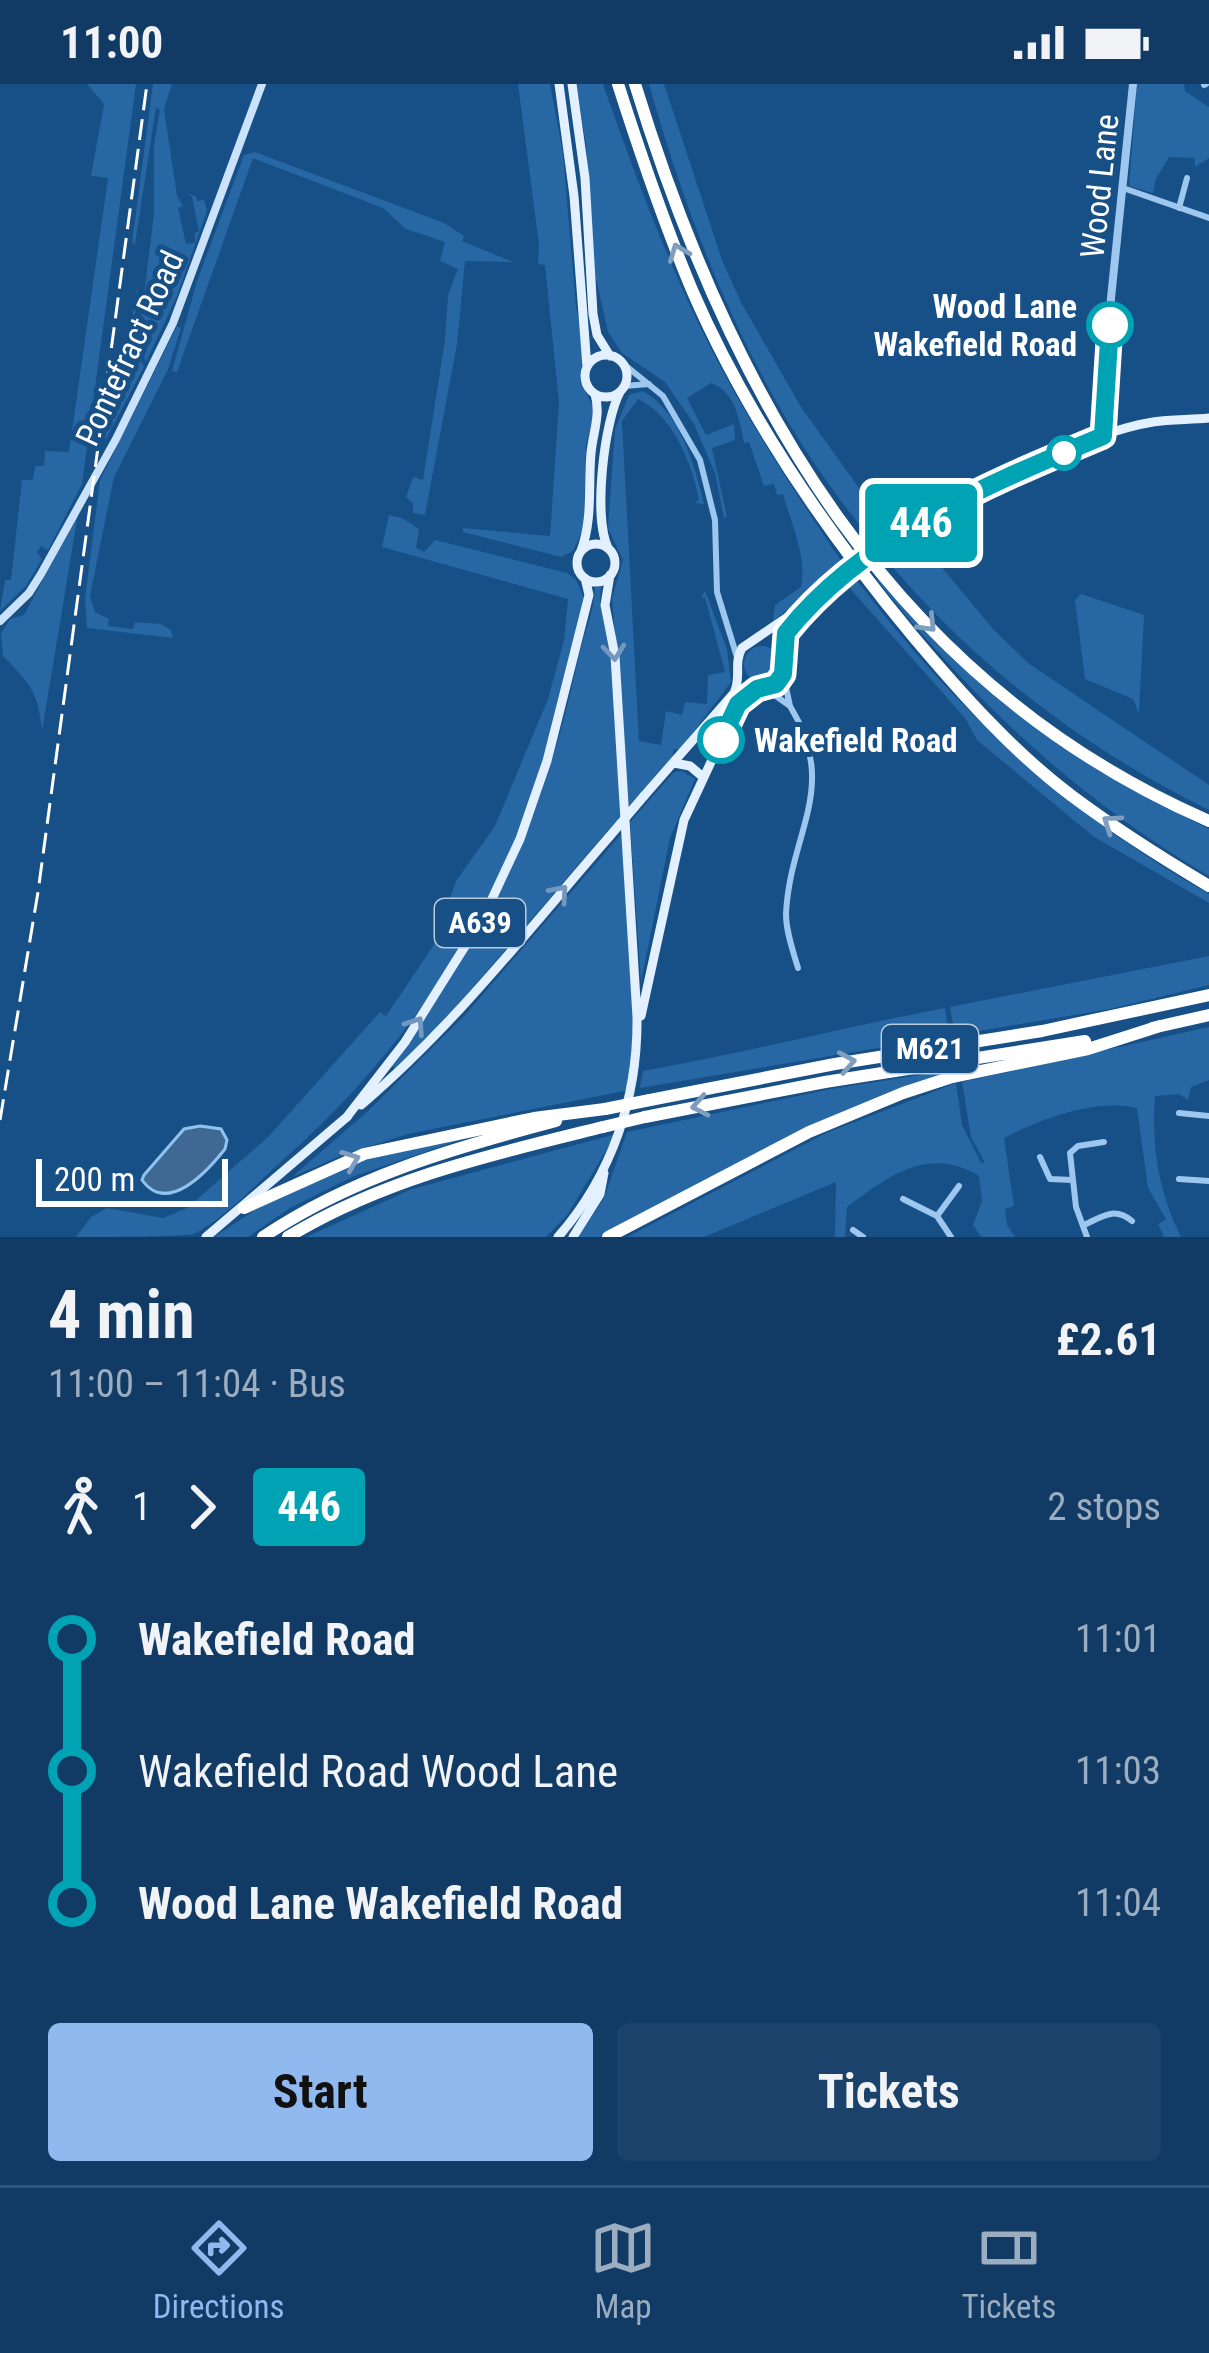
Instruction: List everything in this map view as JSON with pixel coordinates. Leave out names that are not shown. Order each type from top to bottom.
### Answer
[{"type":"highway","points":[[615,84],[693,292],[750,403],[813,507],[867,580],[960,693],[1069,793],[1209,886]]},
{"type":"highway","points":[[638,84],[707,288],[792,451],[865,559],[970,667],[1033,718],[1082,752],[1209,821]]},
{"type":"highway","name":"M621","points":[[244,1208],[310,1176],[387,1148],[835,1064],[1042,1031],[1209,995]]},
{"type":"highway","name":"M621","points":[[288,1237],[399,1183],[603,1127],[788,1088],[1209,1015]]},
{"type":"highway","name":"M621","points":[[613,1236],[809,1132],[903,1093],[968,1073],[1088,1049],[1160,1026]]},
{"type":"highway","name":"M621","points":[[263,1237],[377,1176],[605,1109]]},
{"type":"main road","name":"Pontefract Road","points":[[2,618],[29,593],[41,574],[150,372],[190,283],[262,84]]},
{"type":"main road","points":[[560,84],[569,146],[585,379],[595,394],[598,416],[591,450],[589,525],[577,564],[585,578],[598,581],[610,575]]},
{"type":"main road","points":[[572,84],[585,178],[593,314],[597,335],[626,372],[612,407],[605,448],[601,524],[615,564],[605,605],[615,656],[638,1038]]},
{"type":"main road","points":[[587,367],[599,356],[615,359]]},
{"type":"main road","points":[[595,394],[612,396],[622,389]]},
{"type":"main road","points":[[558,1237],[586,1201],[626,1114],[683,820],[738,704],[783,674],[786,633],[844,574],[897,537],[1022,470],[1103,436],[1155,422],[1209,418]]},
{"type":"main road","points":[[581,551],[591,544],[608,548]]},
{"type":"main road","name":"A639","points":[[346,1118],[448,976],[484,916],[520,839],[565,703],[589,595],[585,578]]},
{"type":"main road","points":[[206,1237],[398,1074],[459,1011],[734,693],[739,677],[737,657],[749,642],[824,593]]},
{"type":"main road","points":[[749,642],[768,641],[782,652]]},
{"type":"main road","points":[[739,677],[762,689]]},
{"type":"main road","points":[[674,763],[690,766],[703,777]]},
{"type":"main road","points":[[573,1237],[600,1194],[604,1167]]},
{"type":"street","name":"Wood Lane","points":[[1103,436],[1132,84]]},
{"type":"street","points":[[1180,208],[1186,178]]},
{"type":"street","points":[[1123,188],[1209,218]]},
{"type":"street","points":[[615,359],[652,385],[673,408],[700,460],[715,520],[717,592],[737,657]]},
{"type":"street","points":[[622,389],[652,385]]},
{"type":"street","points":[[730,631],[749,642]]},
{"type":"street","points":[[783,674],[790,706],[813,758],[813,791],[792,870],[786,918],[798,968]]},
{"type":"street","points":[[762,689],[790,706]]},
{"type":"street","points":[[1190,1104],[1191,1114]]},
{"type":"street","points":[[1179,1113],[1209,1116]]},
{"type":"street","points":[[1087,1237],[1076,1207],[1069,1160],[1073,1149],[1104,1142]]},
{"type":"street","points":[[1040,1157],[1050,1179],[1072,1180]]},
{"type":"street","points":[[1179,1178],[1209,1181]]},
{"type":"street","points":[[943,1185],[952,1196]]},
{"type":"street","points":[[937,1216],[959,1186]]},
{"type":"street","points":[[903,1199],[937,1216],[951,1237]]},
{"type":"street","points":[[1084,1225],[1111,1212],[1132,1221]]},
{"type":"street","points":[[853,1230],[863,1237],[869,1228]]},
{"type":"shaded area","points":[[87,84],[136,84],[82,484],[48,550],[41,546],[37,552],[42,559],[26,586],[0,611],[5,580],[11,580],[22,480],[33,480],[35,466],[44,466],[45,451],[69,452],[108,178],[91,176],[104,104]]},
{"type":"shaded area","points":[[153,84],[172,84],[164,109],[186,244],[195,243],[199,231],[187,193],[197,197],[196,201],[204,200],[207,211],[177,296],[146,362],[138,343],[154,214],[154,145],[160,110],[156,107],[132,243]]},
{"type":"shaded area","points":[[518,84],[550,84],[563,154],[584,347],[580,382],[594,415],[586,445],[584,527],[573,551],[561,557],[463,532],[463,528],[550,536],[559,403],[545,265],[538,264]]},
{"type":"shaded area","points":[[576,84],[603,84],[657,229],[710,347],[764,443],[844,565],[773,621],[775,605],[801,587],[800,552],[783,494],[777,495],[774,484],[764,486],[731,400],[711,383],[687,398],[706,435],[734,424],[735,440],[712,448],[724,518],[715,473],[694,424],[665,382],[622,353],[608,332],[594,270],[586,144]]},
{"type":"shaded area","points":[[649,84],[664,84],[723,263],[742,304],[801,407],[869,502],[899,527],[874,542],[798,439],[737,326],[688,206]]},
{"type":"shaded area","points":[[1137,84],[1184,84],[1185,91],[1209,107],[1209,158],[1195,167],[1195,158],[1169,157],[1153,193],[1129,186]]},
{"type":"shaded area","points":[[255,152],[444,223],[464,236],[462,241],[513,262],[465,261],[457,344],[425,515],[413,513],[413,503],[406,497],[413,477],[423,480],[448,295],[458,269],[440,261],[445,242],[406,229],[383,208],[253,158],[177,372],[172,371],[197,281],[244,155]]},
{"type":"shaded area","points":[[138,283],[133,344],[144,367],[105,441],[116,361],[126,352]]},
{"type":"shaded area","points":[[177,326],[181,328],[168,369],[114,477],[90,596],[95,612],[109,619],[108,626],[133,629],[135,622],[161,624],[171,630],[173,638],[87,628],[85,599],[100,480]]},
{"type":"shaded area","points":[[643,391],[676,425],[704,504],[695,503],[699,499],[691,471],[671,428],[638,399],[622,421],[639,741],[661,745],[666,711],[682,715],[685,702],[707,704],[708,675],[725,672],[705,597],[701,597],[705,591],[727,649],[731,682],[680,750],[674,749],[672,759],[629,806],[612,598],[623,560],[608,528],[615,429],[629,395]]},
{"type":"shaded area","points":[[78,514],[42,731],[35,697],[3,656],[1,634],[10,619],[24,615]]},
{"type":"shaded area","points":[[389,515],[419,529],[416,548],[424,552],[435,540],[567,573],[576,580],[585,600],[555,724],[511,849],[452,962],[416,1015],[333,1113],[242,1199],[194,1234],[76,1237],[91,1217],[107,1208],[163,1218],[187,1208],[269,1136],[380,1012],[386,1016],[433,946],[456,881],[495,826],[548,699],[564,640],[568,599],[382,547]]},
{"type":"shaded area","points":[[900,548],[910,564],[930,553],[1028,663],[1209,785],[1209,810],[1118,760],[993,668],[884,557]]},
{"type":"shaded area","points":[[879,578],[952,651],[1033,719],[1119,780],[1209,829],[1209,876],[1115,814],[1029,744],[950,666]]},
{"type":"shaded area","points":[[856,579],[932,671],[1016,755],[1108,829],[1209,894],[1209,903],[1094,837],[977,740],[965,718],[847,585]]},
{"type":"shaded area","points":[[595,587],[601,587],[611,659],[622,814],[397,1070],[391,1065],[457,969],[530,824],[564,718]]},
{"type":"shaded area","points":[[1081,594],[1144,615],[1139,714],[1133,699],[1085,679],[1075,600]]},
{"type":"shaded area","points":[[762,646],[775,651],[780,664],[775,677],[762,682],[749,677],[744,664],[749,651]]},
{"type":"shaded area","points":[[674,772],[695,779],[670,838],[641,982],[630,822]]},
{"type":"shaded area","points":[[623,832],[634,1027],[629,1090],[408,1134],[292,1177],[368,1111],[465,1015]]},
{"type":"shaded area","points":[[1209,956],[1209,985],[1110,1009],[955,1035],[950,1007]]},
{"type":"shaded area","points":[[945,1008],[949,1036],[640,1088],[643,1071]]},
{"type":"shaded area","points":[[1209,1027],[1209,1080],[1191,1087],[1188,1100],[1179,1094],[1155,1096],[1158,1169],[1181,1237],[1164,1237],[1158,1224],[1166,1219],[1148,1188],[1137,1108],[1104,1106],[1069,1112],[1004,1138],[1014,1206],[1005,1209],[1015,1237],[981,1237],[973,1225],[982,1201],[979,1176],[960,1167],[926,1164],[893,1176],[847,1207],[845,1237],[835,1237],[836,1182],[704,1237],[627,1237],[826,1133],[956,1083],[962,1125],[985,1163],[971,1137],[962,1082]]},
{"type":"shaded area","points":[[965,1068],[915,1084],[599,1237],[578,1237],[604,1198],[627,1132],[831,1089]]},
{"type":"shaded area","points":[[184,1129],[221,1129],[227,1140],[225,1149],[186,1187],[163,1193],[152,1190],[142,1180],[144,1175]]},
{"type":"shaded area","points":[[616,1134],[568,1214],[546,1237],[306,1237],[412,1189]]},
{"type":"shaded area","points":[[463,1139],[352,1177],[290,1208],[248,1237],[214,1237],[272,1199],[374,1156]]},
{"type":"railway","points":[[0,1120],[38,892],[147,84]]},
{"type":"bus line","name":"446","points":[[721,740],[746,695],[776,684],[783,674],[786,633],[844,574],[910,529],[1022,470],[1103,436],[1110,325]]},
{"type":"place","name":"Wood Lane Wakefield Road","points":[[1110,325]]},
{"type":"place","name":"Wakefield Road","points":[[721,740]]}]
